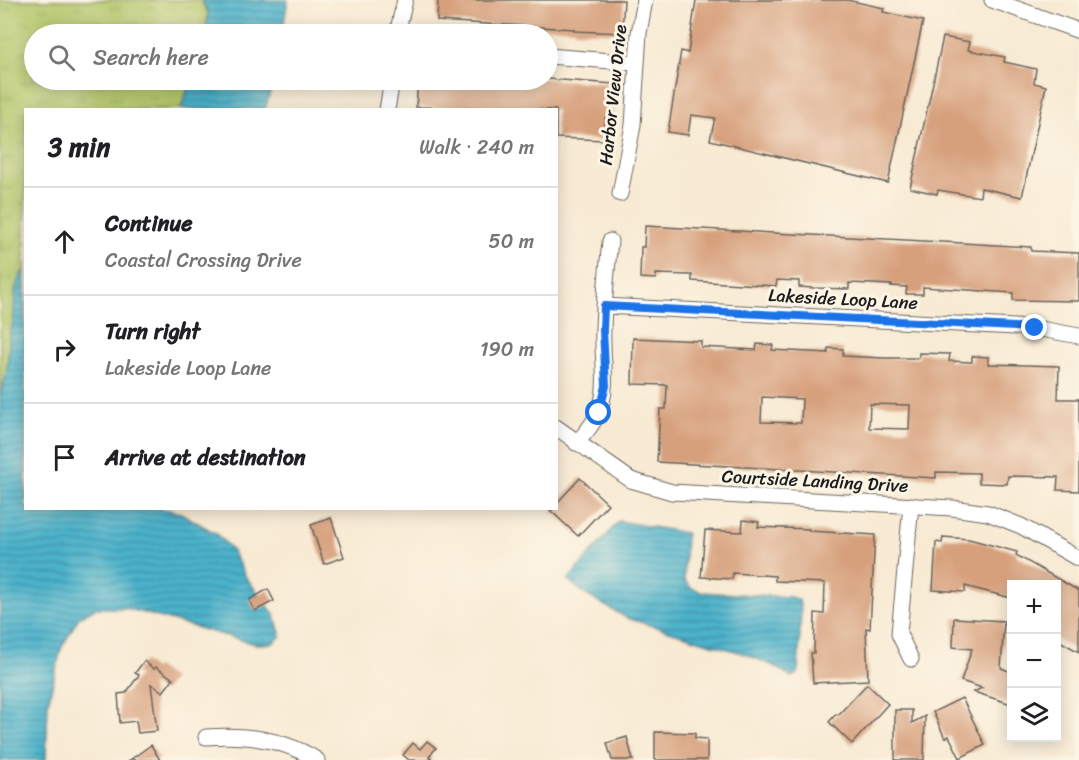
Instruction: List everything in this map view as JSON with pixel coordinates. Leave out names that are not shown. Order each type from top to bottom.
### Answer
[{"type":"street","points":[[399,24],[405,0]]},
{"type":"street","name":"Harbor View Drive","points":[[620,194],[633,125],[636,63],[645,0]]},
{"type":"street","points":[[992,0],[1079,31]]},
{"type":"street","points":[[558,57],[636,63]]},
{"type":"street","points":[[387,108],[390,90]]},
{"type":"street","points":[[576,443],[590,429],[599,413],[606,386],[603,330],[610,241]]},
{"type":"street","name":"Lakeside Loop Lane","points":[[604,306],[1035,328],[1079,336]]},
{"type":"street","name":"Courtside Landing Drive","points":[[558,429],[631,480],[672,492],[952,508],[988,513],[1022,526],[1079,559]]},
{"type":"street","points":[[911,506],[899,634],[911,659]]},
{"type":"street","points":[[206,737],[250,736],[302,751],[317,760]]},
{"type":"green space","points":[[0,0],[201,0],[208,13],[207,24],[24,24],[24,90],[188,90],[181,108],[24,108],[24,271],[21,274],[13,327],[10,333],[7,370],[0,395]]},
{"type":"water","points":[[201,0],[288,0],[284,24],[207,24],[208,13]]},
{"type":"water","points":[[188,90],[271,90],[265,108],[181,108]]},
{"type":"water","points":[[24,271],[24,510],[168,510],[181,513],[217,534],[231,549],[247,579],[274,614],[281,636],[272,644],[256,644],[126,608],[95,608],[79,617],[61,649],[48,703],[46,760],[0,760],[0,395],[7,370],[15,292]]},
{"type":"water","points":[[619,521],[686,533],[684,580],[691,588],[701,592],[790,597],[799,600],[801,610],[798,674],[791,677],[776,667],[748,655],[627,618],[586,595],[568,580]]},
{"type":"building","points":[[438,0],[624,0],[622,33],[574,31],[574,29],[558,28],[558,24],[437,21]]},
{"type":"building","points":[[696,0],[847,0],[884,8],[883,12],[923,21],[888,183],[710,140],[715,118],[691,115],[688,135],[668,132],[681,51],[688,53]]},
{"type":"building","points":[[943,37],[970,42],[968,50],[1005,57],[1004,62],[1036,69],[1034,83],[1046,86],[1022,197],[981,188],[980,197],[938,190],[937,194],[910,188]]},
{"type":"building","points":[[558,80],[614,84],[612,118],[605,118],[605,140],[558,138],[558,108],[416,107],[417,90],[558,90]]},
{"type":"building","points":[[645,226],[1031,247],[1031,251],[1079,253],[1079,301],[1013,300],[1013,293],[923,287],[923,294],[906,294],[907,287],[892,285],[849,283],[849,289],[799,287],[799,281],[777,280],[776,286],[692,281],[692,275],[656,274],[656,279],[640,278],[641,247],[644,247]]},
{"type":"building","points":[[633,338],[701,341],[701,347],[756,350],[757,344],[773,345],[772,350],[828,353],[828,348],[843,349],[843,356],[919,358],[919,353],[950,354],[949,361],[972,362],[972,356],[988,357],[988,364],[1059,366],[1058,399],[1079,399],[1079,491],[1057,490],[1058,477],[1008,476],[1007,484],[979,483],[979,473],[936,472],[936,478],[657,462],[660,409],[666,409],[667,385],[632,384]],"holes":[[[762,397],[802,399],[801,423],[761,422]],[[870,404],[910,405],[909,429],[869,428]]]},
{"type":"building","points":[[580,478],[608,504],[578,536],[550,510],[558,510],[558,502]]},
{"type":"building","points":[[331,518],[344,557],[324,564],[311,525]]},
{"type":"building","points":[[743,520],[759,522],[758,527],[875,535],[870,629],[866,628],[868,680],[813,683],[811,653],[814,653],[815,613],[824,614],[825,583],[775,581],[775,576],[733,573],[732,579],[701,577],[705,530],[742,532]]},
{"type":"building","points":[[943,537],[969,539],[1017,552],[1016,555],[1060,580],[1007,580],[1007,597],[965,586],[965,592],[933,590],[936,542],[942,543]]},
{"type":"building","points":[[1061,581],[1079,591],[1079,652],[1061,642]]},
{"type":"building","points":[[268,589],[274,601],[255,611],[249,600]]},
{"type":"building","points":[[954,618],[1004,621],[1001,668],[1007,670],[1007,703],[974,692],[982,688],[961,681],[972,649],[953,647]]},
{"type":"building","points":[[144,661],[173,679],[163,692],[151,684],[157,731],[138,733],[136,721],[120,723],[118,694],[126,693],[139,675],[135,673]]},
{"type":"building","points":[[867,684],[888,704],[852,744],[829,722]]},
{"type":"building","points":[[962,698],[985,745],[960,758],[949,736],[945,738],[933,712]]},
{"type":"building","points":[[895,710],[912,710],[912,723],[925,716],[924,760],[895,760]]},
{"type":"building","points":[[655,732],[695,733],[695,738],[707,739],[707,760],[655,760]]},
{"type":"building","points":[[627,737],[633,760],[612,760],[607,743]]},
{"type":"building","points":[[427,741],[436,748],[429,757],[434,760],[409,760],[403,755],[413,743],[420,749]]},
{"type":"building","points":[[151,745],[160,760],[130,760]]},
{"type":"route","points":[[599,413],[606,386],[604,306],[1035,328]]}]
